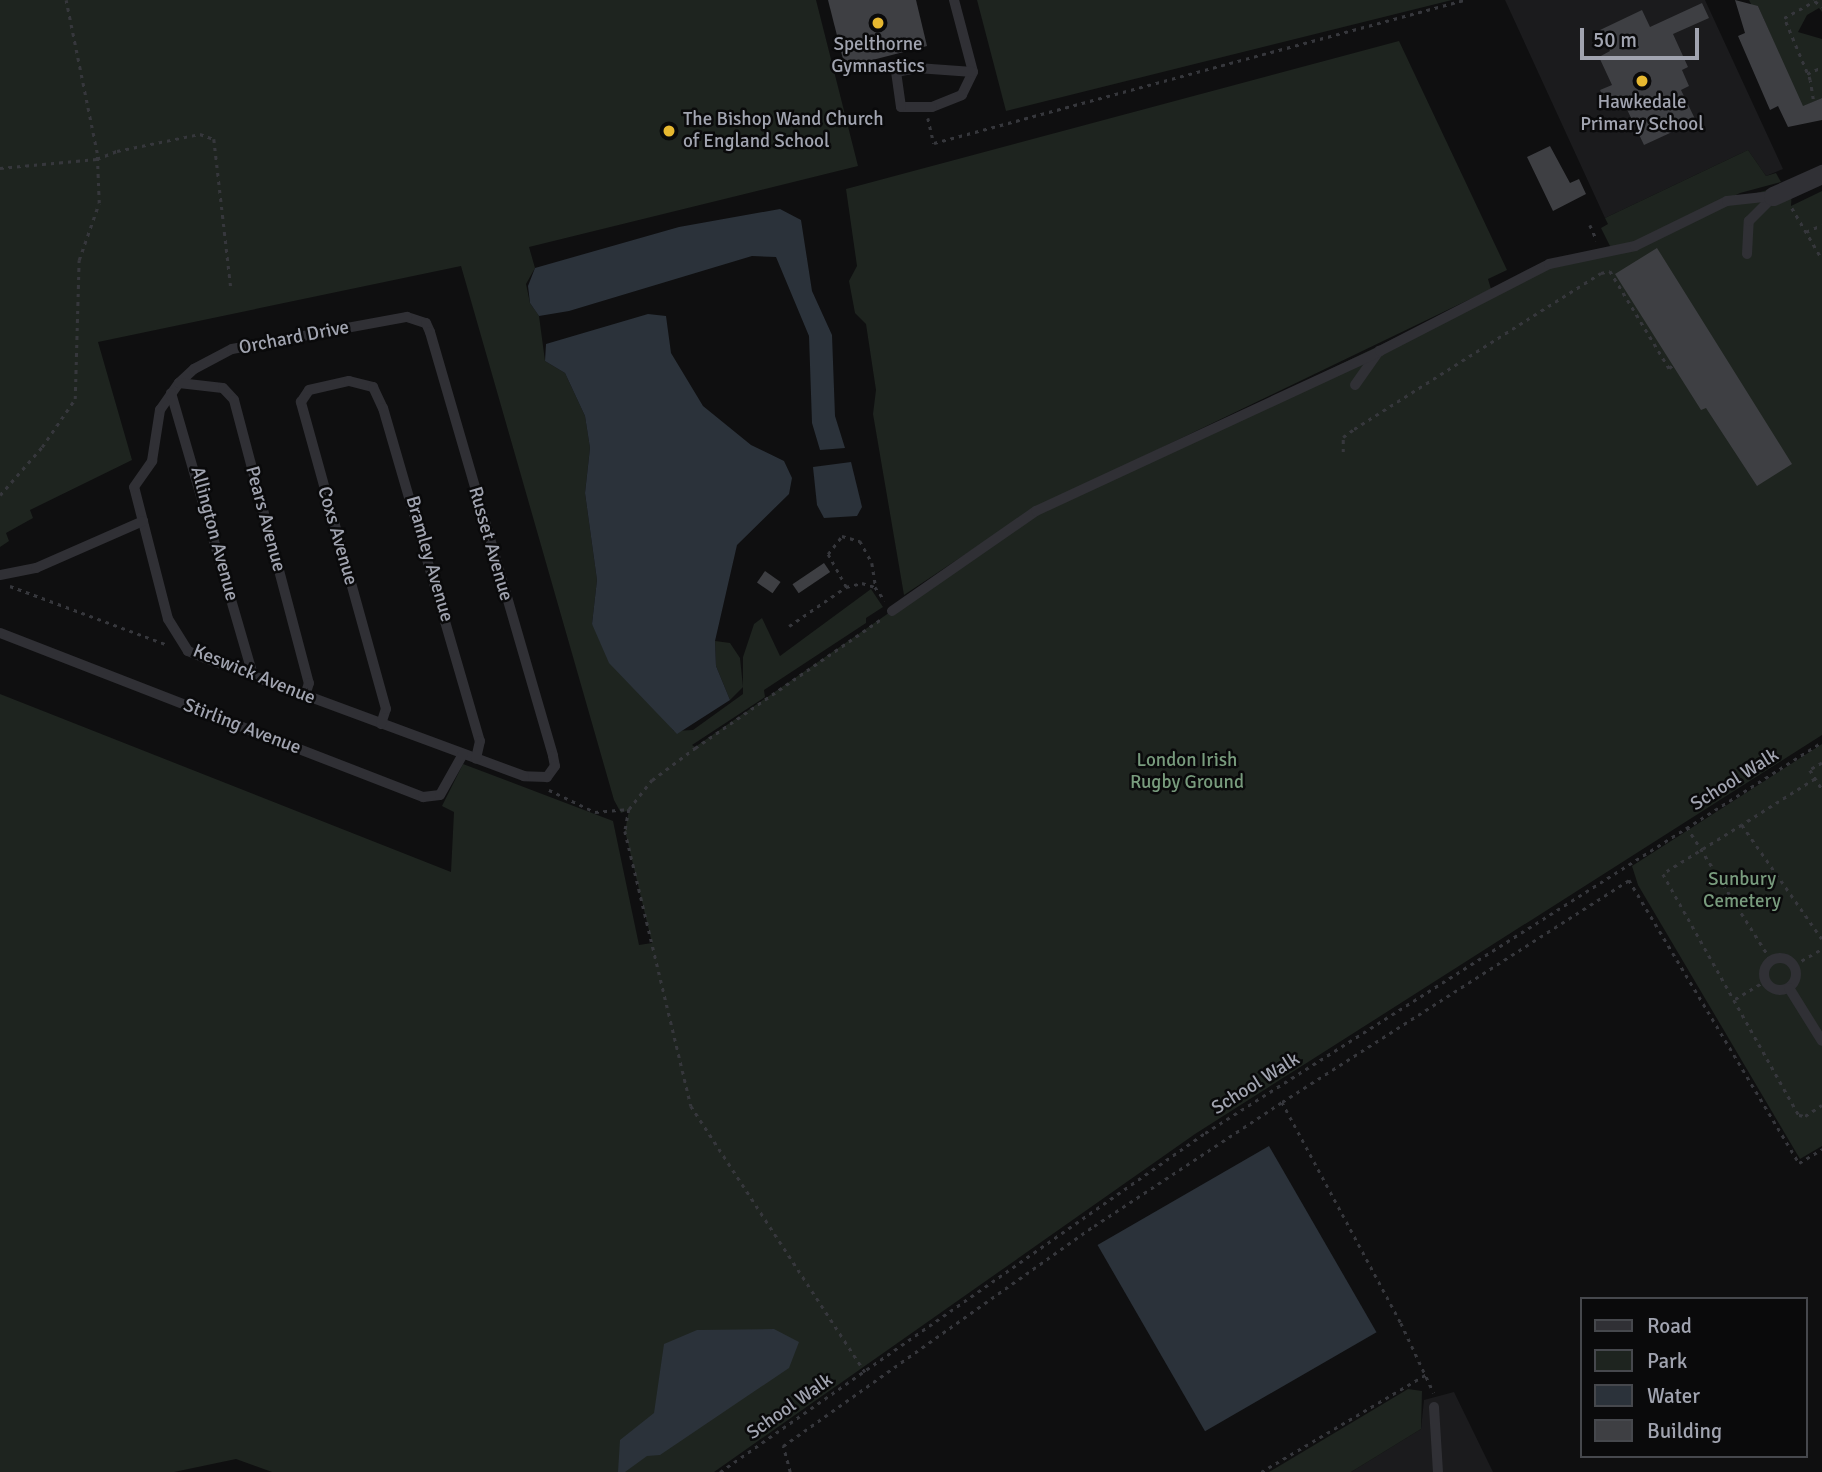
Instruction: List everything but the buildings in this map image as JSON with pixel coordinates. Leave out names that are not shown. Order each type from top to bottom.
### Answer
[{"type":"street","points":[[1773,196],[1822,174]]},
{"type":"lane","points":[[954,0],[973,72],[962,94],[925,107],[901,107],[895,72],[917,68],[973,72]]},
{"type":"lane","points":[[892,611],[1036,511],[1380,351],[1549,264],[1635,246],[1727,201],[1773,196]]},
{"type":"lane","points":[[1747,254],[1749,220],[1773,196]]},
{"type":"lane","name":"Orchard Drive","points":[[179,383],[194,369],[232,349],[419,318]]},
{"type":"lane","name":"Russet Avenue","points":[[419,318],[430,332],[554,755],[552,773]]},
{"type":"lane","points":[[1355,385],[1380,351]]},
{"type":"lane","name":"Coxs Avenue","points":[[349,381],[309,390],[301,402],[386,709],[382,724]]},
{"type":"lane","name":"Bramley Avenue","points":[[349,381],[373,387],[383,408],[476,728],[476,759]]},
{"type":"lane","name":"Keswick Avenue","points":[[179,383],[160,410],[152,461],[134,487],[175,636],[188,651],[524,776],[538,779],[552,773]]},
{"type":"lane","name":"Pears Avenue","points":[[179,383],[223,388],[234,400],[309,683],[305,695]]},
{"type":"lane","name":"Allington Avenue","points":[[171,393],[253,676]]},
{"type":"lane","points":[[0,575],[36,568],[143,521]]},
{"type":"lane","name":"Stirling Avenue","points":[[0,633],[423,797],[440,795],[463,754]]},
{"type":"lane","points":[[1780,958],[1794,965],[1797,975],[1789,988],[1772,989],[1765,981],[1766,967],[1771,960],[1780,958]]},
{"type":"lane","points":[[1789,988],[1822,1041]]},
{"type":"lane","points":[[1434,1407],[1437,1472]]},
{"type":"path","points":[[0,495],[42,447],[75,399],[79,260],[99,203],[97,159],[66,0]]},
{"type":"path","points":[[925,107],[934,143],[1464,0]]},
{"type":"path","points":[[1813,99],[1807,74],[1785,16],[1815,1],[1822,7]]},
{"type":"path","points":[[1807,74],[1822,67]]},
{"type":"path","points":[[0,168],[97,159],[131,147],[200,134],[214,139],[231,289]]},
{"type":"path","points":[[1792,189],[1791,206],[1822,259]]},
{"type":"path","points":[[1590,225],[1602,253]]},
{"type":"path","points":[[1806,232],[1822,225]]},
{"type":"path","points":[[1343,452],[1343,437],[1354,429],[1601,273],[1610,271],[1670,368],[1673,365]]},
{"type":"path","points":[[846,587],[828,554],[842,537],[860,541],[872,563],[876,589],[892,611],[652,780],[629,809],[625,831],[691,1107],[865,1372]]},
{"type":"path","points":[[0,583],[181,650]]},
{"type":"path","points":[[789,626],[846,587],[862,583],[876,589]]},
{"type":"path","name":"School Walk","points":[[720,1472],[1205,1133],[1822,741]]},
{"type":"path","points":[[1822,763],[1810,770],[1822,789]]},
{"type":"path","points":[[524,776],[560,799],[595,812],[629,809]]},
{"type":"path","points":[[1815,779],[1663,874],[1799,1115],[1805,1116],[1822,1105]]},
{"type":"path","points":[[1742,825],[1822,939]]},
{"type":"path","points":[[1687,827],[1771,960]]},
{"type":"path","points":[[790,1472],[783,1446],[1094,1226],[1629,880],[1799,1163],[1822,1149]]},
{"type":"path","points":[[1794,965],[1822,948]]},
{"type":"path","points":[[1734,999],[1765,981]]},
{"type":"path","points":[[1282,1102],[1427,1374],[1434,1407]]},
{"type":"path","points":[[1261,1472],[1427,1374]]},
{"type":"shaded area","name":"Hawkedale Primary School","points":[[1505,0],[1705,0],[1783,169],[1766,176],[1748,150],[1605,218]]},
{"type":"shaded area","points":[[1454,1392],[1493,1472],[1351,1472],[1421,1429],[1424,1400]]},
{"type":"green space","name":"London Irish Rugby Ground","points":[[0,0],[816,0],[858,166],[529,247],[535,268],[526,284],[530,303],[539,316],[545,361],[565,373],[585,416],[590,448],[585,493],[597,580],[592,624],[674,731],[693,730],[743,694],[743,657],[754,624],[762,618],[780,656],[871,589],[883,607],[866,618],[866,623],[764,690],[765,697],[692,745],[695,747],[1036,511],[1549,264],[1612,250],[1601,228],[1608,224],[1605,218],[1748,150],[1766,176],[1776,173],[1781,182],[1740,193],[1637,242],[1727,201],[1771,189],[1792,189],[1791,206],[1822,191],[1822,735],[1195,1134],[714,1472],[272,1472],[236,1459],[174,1472],[0,1472],[0,694],[451,872],[454,812],[442,806],[463,764],[613,821],[639,945],[652,943],[625,831],[629,810],[621,813],[614,800],[461,266],[98,342],[132,460],[30,510],[33,518],[6,533],[9,541],[0,547]]},
{"type":"green space","points":[[977,0],[1452,0],[1006,111]]},
{"type":"green space","points":[[1749,0],[1822,0],[1822,12],[1819,8],[1807,15],[1798,32],[1822,39],[1822,98],[1802,107],[1758,6],[1753,8]]},
{"type":"green space","points":[[1399,41],[1507,270],[1488,279],[1491,289],[1032,510],[904,595],[873,414],[876,390],[866,324],[855,313],[849,281],[857,266],[846,189]]},
{"type":"green space","points":[[715,641],[730,643],[740,658],[743,687],[730,700],[716,666]]},
{"type":"green space","name":"Sunbury Cemetery","points":[[1822,744],[1822,1146],[1800,1159],[1638,885],[1632,866]]},
{"type":"green space","points":[[1408,1389],[1422,1391],[1421,1429],[1351,1472],[1269,1472]]},
{"type":"water","points":[[780,209],[801,220],[812,291],[832,335],[835,416],[845,448],[820,450],[812,423],[809,336],[776,257],[752,256],[569,311],[539,316],[530,303],[528,286],[535,268],[679,227]]},
{"type":"water","points":[[648,314],[666,316],[671,353],[703,406],[751,445],[784,461],[792,478],[789,494],[737,545],[715,641],[716,666],[730,700],[677,734],[609,663],[592,624],[597,580],[585,493],[590,448],[585,416],[565,373],[545,361],[546,344]]},
{"type":"water","points":[[851,462],[862,507],[857,516],[824,518],[817,505],[813,467]]},
{"type":"water","points":[[1269,1146],[1376,1332],[1205,1431],[1098,1245]]},
{"type":"water","points":[[774,1329],[799,1342],[789,1368],[660,1455],[647,1456],[625,1472],[618,1472],[620,1440],[654,1413],[664,1344],[697,1330]]},
{"type":"place","name":"Spelthorne Gymnastics","points":[[878,23]]},
{"type":"place","name":"Hawkedale Primary School","points":[[1642,81]]},
{"type":"place","name":"The Bishop Wand Church of England School","points":[[669,131]]}]
